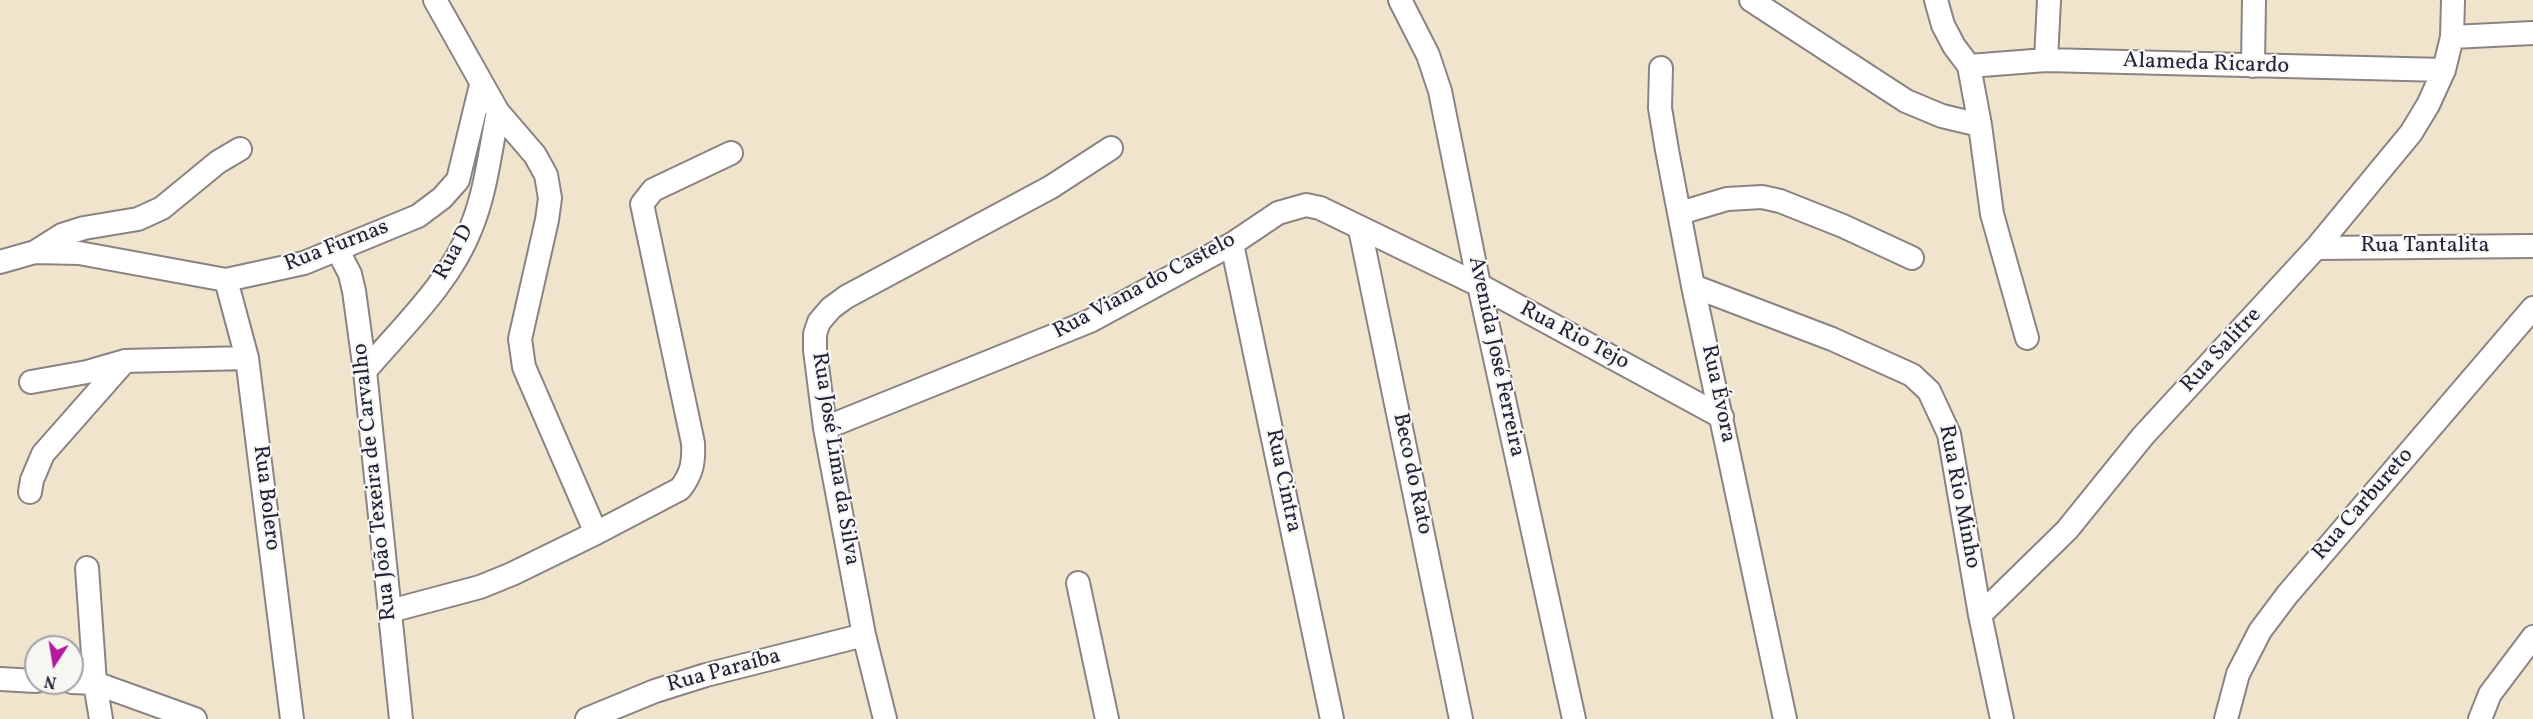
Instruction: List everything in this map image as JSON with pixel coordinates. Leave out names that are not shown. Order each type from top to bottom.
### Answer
[{"type":"street","points":[[435,0],[498,112],[535,155],[546,175],[550,198],[547,220],[520,339],[524,368],[596,533]]},
{"type":"street","name":"Avenida José Ferreira","points":[[1400,0],[1428,55],[1440,91],[1479,285],[1574,719]]},
{"type":"street","points":[[1751,0],[1906,101],[1942,116],[1980,125]]},
{"type":"street","points":[[1936,0],[1949,36],[1969,66],[1980,125],[1992,214],[2027,338]]},
{"type":"street","points":[[2046,60],[2049,0]]},
{"type":"street","points":[[2253,66],[2254,0]]},
{"type":"street","name":"Rua Salitre","points":[[1980,615],[2067,530],[2143,436],[2316,248],[2411,133],[2428,105],[2444,70],[2452,37],[2453,0]]},
{"type":"street","points":[[2452,37],[2533,33]]},
{"type":"street","name":"Alameda Ricardo","points":[[1969,66],[2046,60],[2444,70]]},
{"type":"street","name":"Rua Évora","points":[[1661,68],[1660,108],[1693,286],[1785,719]]},
{"type":"street","name":"Rua Furnas","points":[[0,262],[34,252],[79,253],[226,280],[304,263],[418,216],[442,198],[458,180],[481,85]]},
{"type":"street","name":"Rua D","points":[[364,371],[431,294],[454,261],[471,229],[483,191],[498,112]]},
{"type":"street","name":"Rua José Lima da Silva","points":[[885,719],[864,635],[825,428],[815,334],[819,322],[831,308],[1051,187],[1111,148]]},
{"type":"street","points":[[34,252],[62,236],[84,228],[138,219],[162,208],[218,162],[240,149]]},
{"type":"street","points":[[390,611],[480,587],[512,574],[680,489],[689,478],[694,462],[693,443],[642,204],[653,190],[731,153]]},
{"type":"street","points":[[1680,213],[1727,199],[1762,197],[1780,201],[1843,226],[1911,258]]},
{"type":"street","name":"Rua Viana do Castelo","points":[[825,428],[1090,321],[1232,244],[1278,213],[1306,205],[1320,208],[1360,229]]},
{"type":"street","name":"Rua Rio Tejo","points":[[1360,229],[1479,285],[1722,417]]},
{"type":"street","name":"Beco do Rato","points":[[1360,229],[1461,719]]},
{"type":"street","name":"Rua Cintra","points":[[1232,244],[1332,719]]},
{"type":"street","name":"Rua Tantalita","points":[[2316,248],[2533,246]]},
{"type":"street","name":"Rua João Texeira de Carvalho","points":[[337,249],[350,274],[364,371],[401,719]]},
{"type":"street","name":"Rua Bolero","points":[[226,280],[247,358],[292,719]]},
{"type":"street","name":"Rua Rio Minho","points":[[1693,286],[1832,339],[1912,375],[1929,391],[1949,434],[1980,615],[2002,719]]},
{"type":"street","name":"Rua Carbureto","points":[[2226,719],[2238,674],[2260,631],[2287,595],[2533,308]]},
{"type":"street","points":[[31,382],[87,372],[125,361],[247,358]]},
{"type":"street","points":[[30,492],[32,480],[43,454],[125,361]]},
{"type":"street","points":[[87,568],[95,683],[101,719]]},
{"type":"street","points":[[1078,584],[1107,719]]},
{"type":"street","name":"Rua Paraíba","points":[[587,719],[675,685],[864,635]]},
{"type":"street","points":[[2480,719],[2490,694],[2533,637]]},
{"type":"street","points":[[0,679],[24,680]]},
{"type":"street","points":[[84,683],[95,683],[195,719]]}]
